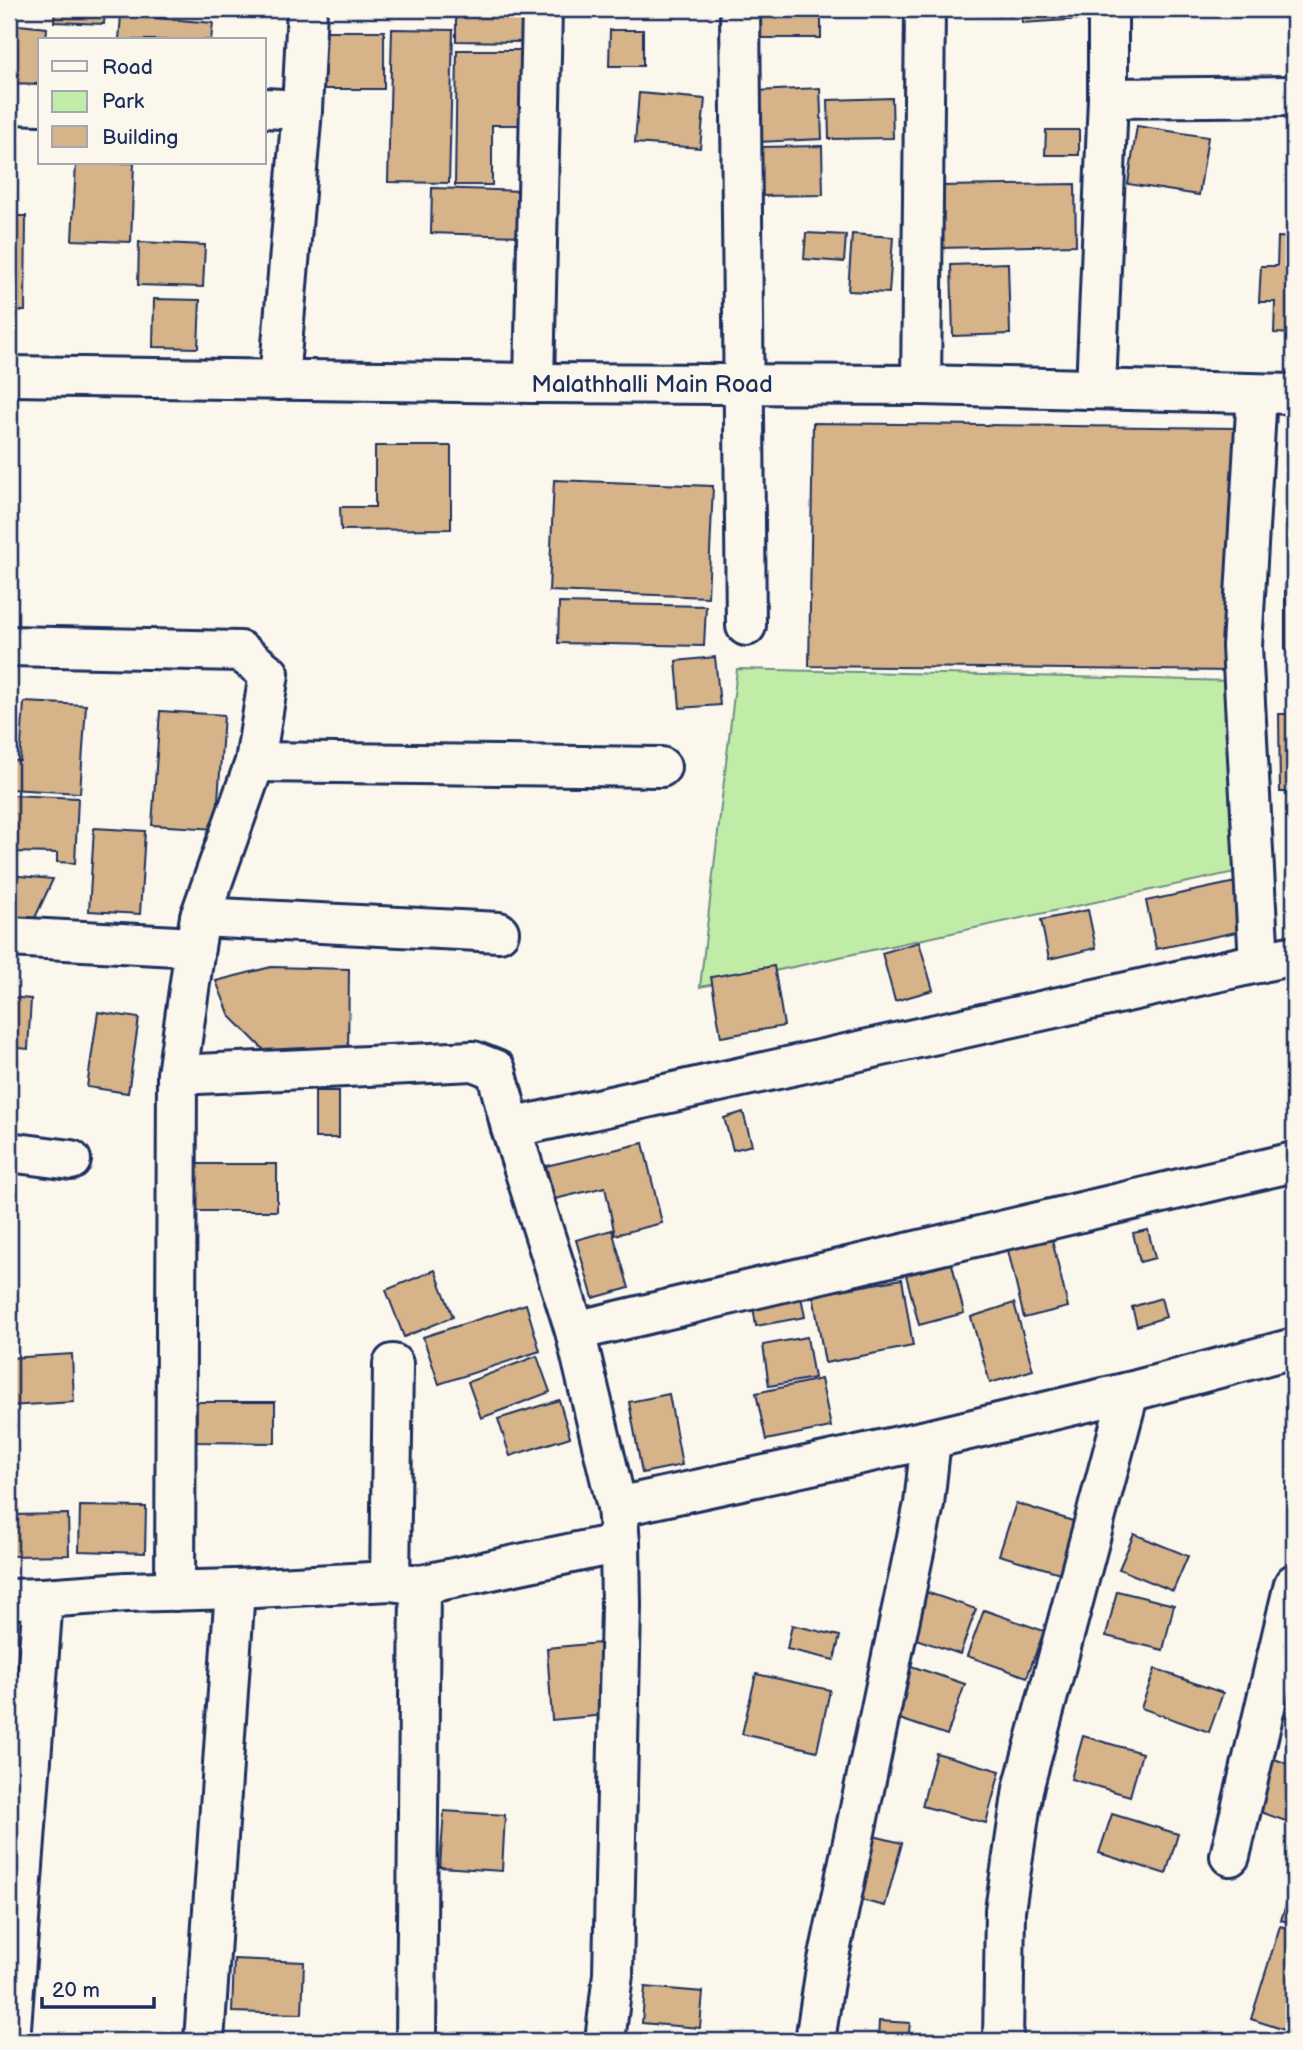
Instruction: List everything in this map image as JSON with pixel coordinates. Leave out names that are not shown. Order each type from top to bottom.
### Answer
[{"type":"street","points":[[279,380],[302,110],[307,9]]},
{"type":"street","points":[[534,383],[542,9]]},
{"type":"street","points":[[740,9],[746,625]]},
{"type":"street","points":[[921,385],[925,9]]},
{"type":"street","points":[[1096,389],[1108,97],[1108,9]]},
{"type":"street","points":[[1108,97],[1294,96]]},
{"type":"street","points":[[9,104],[38,105]]},
{"type":"street","points":[[266,108],[302,110]]},
{"type":"street","name":"Malathhalli Main Road","points":[[9,376],[921,385],[1294,394]]},
{"type":"street","points":[[512,1128],[1277,959],[1242,646],[1257,394]]},
{"type":"street","points":[[9,646],[240,651],[269,674],[255,762],[197,932],[177,1075],[175,1591]]},
{"type":"street","points":[[255,762],[661,767]]},
{"type":"street","points":[[9,937],[197,932],[499,932]]},
{"type":"street","points":[[177,1075],[473,1061],[496,1070],[575,1331],[618,1525],[621,1606],[613,1974],[605,2041]]},
{"type":"street","points":[[9,1152],[71,1160]]},
{"type":"street","points":[[575,1331],[1294,1163]]},
{"type":"street","points":[[9,2041],[26,1599],[126,1592],[405,1583],[931,1440],[1129,1392],[1294,1348]]},
{"type":"street","points":[[393,1363],[405,1583],[415,2041]]},
{"type":"street","points":[[1003,2041],[1005,1910],[1023,1789],[1129,1392]]},
{"type":"street","points":[[814,2041],[825,1975],[924,1504],[931,1440]]},
{"type":"street","points":[[1230,1856],[1294,1584]]},
{"type":"street","points":[[204,2041],[235,1590]]},
{"type":"green space","points":[[737,669],[1232,681],[1235,872],[700,987]]},
{"type":"building","points":[[55,9],[105,9],[104,24],[54,22]]},
{"type":"building","points":[[456,9],[524,9],[524,42],[456,41]]},
{"type":"building","points":[[756,9],[821,9],[821,38],[757,38]]},
{"type":"building","points":[[962,9],[1011,9],[1011,16],[962,14]]},
{"type":"building","points":[[1021,9],[1082,9],[1083,19],[1022,23]]},
{"type":"building","points":[[121,15],[213,23],[211,38],[119,38]]},
{"type":"building","points":[[9,24],[47,28],[46,38],[38,38],[38,89],[9,91]]},
{"type":"building","points":[[392,29],[453,30],[449,183],[388,182]]},
{"type":"building","points":[[610,30],[643,30],[643,66],[609,66]]},
{"type":"building","points":[[315,31],[384,31],[384,89],[314,89]]},
{"type":"building","points":[[457,50],[524,50],[523,125],[492,125],[492,185],[455,185]]},
{"type":"building","points":[[820,88],[822,139],[758,142],[756,91]]},
{"type":"building","points":[[639,93],[705,99],[700,148],[635,143]]},
{"type":"building","points":[[892,98],[893,138],[829,139],[828,100]]},
{"type":"building","points":[[1137,126],[1208,137],[1199,195],[1128,184]]},
{"type":"building","points":[[1046,130],[1079,130],[1079,155],[1045,155]]},
{"type":"building","points":[[822,146],[823,195],[758,196],[757,147]]},
{"type":"building","points":[[76,164],[134,164],[131,242],[72,240]]},
{"type":"building","points":[[1075,184],[1076,245],[941,248],[940,186]]},
{"type":"building","points":[[432,188],[522,191],[521,236],[431,233]]},
{"type":"building","points":[[9,216],[26,216],[25,311],[9,311]]},
{"type":"building","points":[[806,233],[846,235],[844,262],[804,259]]},
{"type":"building","points":[[852,234],[893,237],[889,293],[848,291]]},
{"type":"building","points":[[1278,237],[1294,238],[1294,334],[1274,333],[1275,302],[1259,302],[1261,266],[1277,266]]},
{"type":"building","points":[[139,242],[205,245],[203,287],[138,285]]},
{"type":"building","points":[[1008,263],[1010,334],[953,336],[951,265]]},
{"type":"building","points":[[154,299],[200,300],[198,348],[153,347]]},
{"type":"building","points":[[813,423],[1236,428],[1232,671],[809,666]]},
{"type":"building","points":[[375,446],[451,446],[451,529],[341,530],[340,507],[375,507]]},
{"type":"building","points":[[554,480],[713,486],[708,597],[549,591]]},
{"type":"building","points":[[1294,526],[1294,579],[1291,579]]},
{"type":"building","points":[[1285,585],[1294,585],[1294,650],[1285,650]]},
{"type":"building","points":[[559,603],[706,606],[704,646],[558,643]]},
{"type":"building","points":[[715,657],[720,705],[680,708],[676,661]]},
{"type":"building","points":[[24,702],[86,705],[80,793],[9,789],[9,760],[20,761]]},
{"type":"building","points":[[160,711],[224,715],[216,829],[152,825]]},
{"type":"building","points":[[1279,714],[1294,714],[1294,792],[1280,792]]},
{"type":"building","points":[[9,795],[78,798],[75,863],[57,862],[57,853],[9,852]]},
{"type":"building","points":[[94,828],[145,831],[140,914],[89,911]]},
{"type":"building","points":[[9,875],[53,879],[34,920],[9,919]]},
{"type":"building","points":[[1236,882],[1246,930],[1156,949],[1146,901]]},
{"type":"building","points":[[1088,910],[1096,948],[1049,959],[1041,920]]},
{"type":"building","points":[[919,942],[933,990],[895,1001],[882,953]]},
{"type":"building","points":[[774,966],[784,1026],[721,1037],[711,977]]},
{"type":"building","points":[[271,967],[349,969],[348,1055],[268,1054],[230,1016],[216,981]]},
{"type":"building","points":[[9,997],[31,999],[28,1049],[9,1047]]},
{"type":"building","points":[[98,1012],[139,1018],[128,1093],[87,1087]]},
{"type":"building","points":[[315,1091],[339,1091],[339,1138],[315,1138]]},
{"type":"building","points":[[743,1112],[752,1145],[733,1150],[724,1118]]},
{"type":"building","points":[[643,1143],[662,1223],[615,1235],[605,1187],[555,1199],[546,1166]]},
{"type":"building","points":[[196,1164],[277,1164],[277,1211],[196,1211]]},
{"type":"building","points":[[612,1230],[629,1288],[593,1298],[576,1240]]},
{"type":"building","points":[[1148,1230],[1155,1258],[1140,1262],[1133,1233]]},
{"type":"building","points":[[1051,1235],[1068,1307],[1024,1318],[1007,1246]]},
{"type":"building","points":[[952,1264],[964,1313],[919,1325],[906,1275]]},
{"type":"building","points":[[1294,1265],[1294,1287],[1288,1267]]},
{"type":"building","points":[[435,1270],[453,1317],[404,1337],[386,1290]]},
{"type":"building","points":[[902,1279],[913,1346],[825,1363],[813,1295]]},
{"type":"building","points":[[799,1286],[805,1317],[756,1326],[751,1293]]},
{"type":"building","points":[[1161,1298],[1166,1317],[1137,1326],[1132,1307]]},
{"type":"building","points":[[1014,1303],[1033,1370],[990,1383],[971,1317]]},
{"type":"building","points":[[526,1304],[540,1351],[439,1384],[423,1337]]},
{"type":"building","points":[[807,1337],[814,1378],[769,1386],[763,1345]]},
{"type":"building","points":[[72,1354],[74,1402],[9,1406],[9,1358]]},
{"type":"building","points":[[537,1356],[550,1392],[481,1418],[468,1382]]},
{"type":"building","points":[[821,1379],[831,1427],[766,1440],[756,1393]]},
{"type":"building","points":[[669,1394],[682,1465],[642,1473],[629,1402]]},
{"type":"building","points":[[559,1400],[570,1437],[510,1456],[498,1419]]},
{"type":"building","points":[[197,1402],[275,1402],[275,1443],[196,1442]]},
{"type":"building","points":[[1016,1503],[1076,1522],[1060,1573],[999,1555]]},
{"type":"building","points":[[80,1506],[146,1507],[145,1553],[79,1551]]},
{"type":"building","points":[[68,1514],[69,1555],[9,1556],[9,1515]]},
{"type":"building","points":[[1134,1534],[1188,1556],[1173,1591],[1119,1569]]},
{"type":"building","points":[[917,1589],[976,1609],[960,1654],[901,1634]]},
{"type":"building","points":[[1117,1591],[1174,1605],[1163,1650],[1106,1636]]},
{"type":"building","points":[[984,1610],[1044,1631],[1027,1677],[967,1656]]},
{"type":"building","points":[[792,1625],[840,1636],[834,1660],[787,1649]]},
{"type":"building","points":[[599,1643],[605,1715],[552,1720],[547,1648]]},
{"type":"building","points":[[902,1663],[965,1684],[947,1735],[885,1714]]},
{"type":"building","points":[[1285,1666],[1294,1669],[1294,1719],[1272,1713]]},
{"type":"building","points":[[1155,1669],[1223,1693],[1209,1732],[1141,1708]]},
{"type":"building","points":[[756,1674],[830,1690],[817,1751],[742,1734]]},
{"type":"building","points":[[1083,1736],[1142,1753],[1130,1796],[1071,1779]]},
{"type":"building","points":[[936,1753],[1000,1771],[986,1823],[922,1806]]},
{"type":"building","points":[[1263,1755],[1294,1766],[1294,1824],[1244,1806]]},
{"type":"building","points":[[444,1811],[505,1815],[502,1871],[440,1867]]},
{"type":"building","points":[[1112,1814],[1178,1834],[1166,1874],[1099,1853]]},
{"type":"building","points":[[861,1833],[902,1843],[885,1906],[844,1896]]},
{"type":"building","points":[[1294,1880],[1294,1924],[1281,1920]]},
{"type":"building","points":[[1280,1926],[1294,1930],[1294,2033],[1251,2019]]},
{"type":"building","points":[[234,1959],[304,1962],[302,2014],[232,2012]]},
{"type":"building","points":[[645,1987],[703,1992],[700,2028],[642,2023]]},
{"type":"building","points":[[879,2021],[910,2023],[908,2041],[878,2041]]}]
